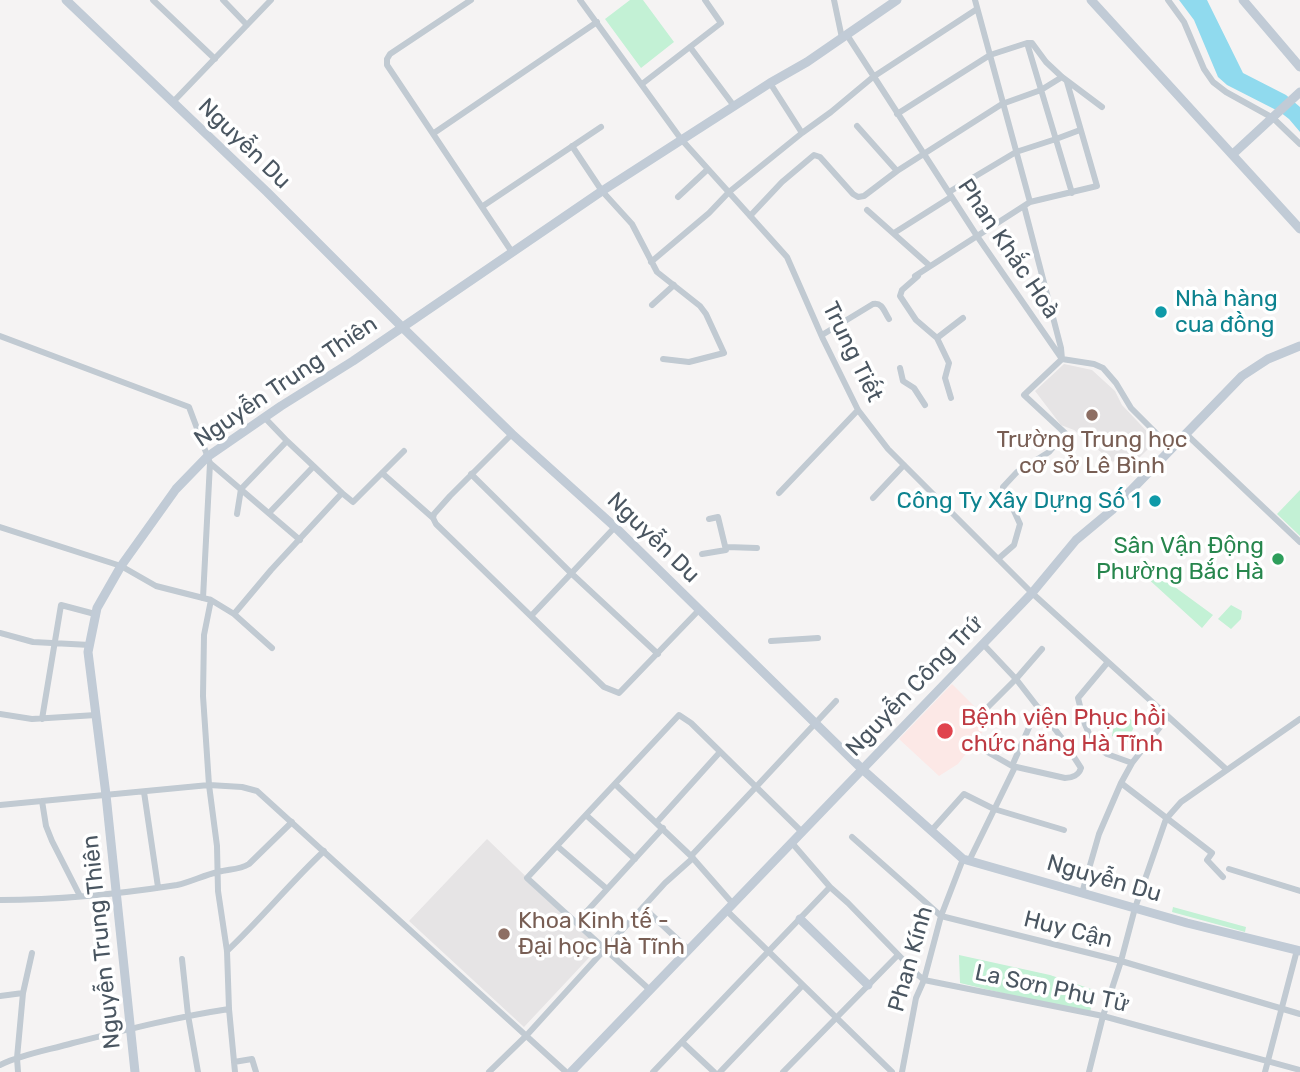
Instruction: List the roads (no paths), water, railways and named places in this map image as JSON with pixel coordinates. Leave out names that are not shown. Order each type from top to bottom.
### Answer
[{"type":"main road","name":"Nguyễn Du","points":[[66,0],[267,192],[512,434],[615,527],[862,769],[966,860],[1187,923],[1299,950]]},
{"type":"main road","name":"Nguyễn Trung Thiên","points":[[135,1072],[88,652],[95,614],[121,566],[176,489],[208,460],[264,417],[352,361],[602,191],[807,62],[897,0]]},
{"type":"main road","points":[[1091,0],[1300,229]]},
{"type":"main road","points":[[1243,0],[1300,67]]},
{"type":"main road","points":[[1233,154],[1297,95]]},
{"type":"main road","name":"Nguyễn Công Trứ","points":[[572,1072],[1032,593],[1076,540],[1112,510],[1242,376],[1268,359],[1300,346]]},
{"type":"main road","points":[[800,919],[869,985]]},
{"type":"street","points":[[153,0],[215,59]]},
{"type":"street","points":[[223,0],[247,24]]},
{"type":"street","points":[[173,103],[271,0]]},
{"type":"street","points":[[471,0],[390,54],[387,59],[389,68],[512,252]]},
{"type":"street","name":"Trung Tiết","points":[[580,0],[681,139],[787,257],[858,410],[888,449],[1032,593],[1226,769]]},
{"type":"street","points":[[642,84],[722,23],[705,0]]},
{"type":"street","points":[[834,0],[844,36]]},
{"type":"street","points":[[975,0],[1016,152],[1062,359]]},
{"type":"street","points":[[1168,0],[1184,22],[1204,69],[1213,82],[1226,92],[1274,116],[1300,144]]},
{"type":"street","points":[[651,262],[729,192],[873,77],[977,9]]},
{"type":"street","points":[[434,133],[597,22]]},
{"type":"street","name":"Phan Khắc Hoà","points":[[844,36],[1062,359]]},
{"type":"street","points":[[1027,43],[1072,193]]},
{"type":"street","points":[[897,114],[990,55],[1027,43],[1032,43],[1046,62],[1064,79],[1102,107]]},
{"type":"street","points":[[690,47],[734,106]]},
{"type":"street","points":[[750,216],[782,182],[815,155],[821,157],[858,197],[867,194],[923,154],[1002,104],[1064,79]]},
{"type":"street","points":[[915,275],[1027,204],[1097,186],[1064,79]]},
{"type":"street","points":[[770,83],[802,133]]},
{"type":"street","points":[[857,126],[897,172]]},
{"type":"street","points":[[483,206],[601,127]]},
{"type":"street","points":[[894,233],[1016,152],[1080,130]]},
{"type":"street","points":[[572,146],[602,191],[632,224],[657,272],[700,306],[706,314],[724,353],[689,362],[663,359]]},
{"type":"street","points":[[678,197],[708,169]]},
{"type":"street","points":[[867,210],[930,266]]},
{"type":"street","points":[[930,266],[902,290],[900,296],[916,320],[937,338],[949,363],[944,378],[951,398]]},
{"type":"street","points":[[652,305],[674,285]]},
{"type":"street","points":[[822,335],[873,304],[881,305],[889,318]]},
{"type":"street","points":[[937,338],[963,318]]},
{"type":"street","points":[[0,336],[189,407],[208,460],[203,598]]},
{"type":"street","points":[[1062,359],[1103,368],[1131,408],[1171,448]]},
{"type":"street","points":[[998,558],[1014,545],[1020,524],[1003,487],[1017,471],[1049,452],[1065,433],[1024,394],[1062,359]]},
{"type":"street","points":[[900,368],[903,382],[914,388],[925,405]]},
{"type":"street","points":[[779,493],[858,410]]},
{"type":"street","points":[[264,417],[313,467],[353,502],[404,451]]},
{"type":"street","points":[[1185,433],[1300,542]]},
{"type":"street","points":[[433,518],[450,496],[512,434]]},
{"type":"street","points":[[237,514],[241,489],[287,441]]},
{"type":"street","points":[[208,460],[300,540]]},
{"type":"street","points":[[873,498],[904,465]]},
{"type":"street","points":[[269,513],[313,467]]},
{"type":"street","points":[[382,473],[433,518],[436,524],[602,685],[619,693],[699,610]]},
{"type":"street","points":[[471,474],[658,654]]},
{"type":"street","points":[[234,614],[342,493]]},
{"type":"street","points":[[709,519],[718,517],[727,547]]},
{"type":"street","points":[[0,527],[121,566],[156,586],[211,600],[234,614],[272,648]]},
{"type":"street","points":[[531,616],[615,527]]},
{"type":"street","points":[[702,554],[726,550],[727,547],[757,548]]},
{"type":"street","points":[[211,600],[204,635],[203,696],[209,785],[217,846],[218,891],[227,951],[235,1072]]},
{"type":"street","points":[[42,719],[61,605],[95,614]]},
{"type":"street","points":[[0,633],[33,642],[90,645]]},
{"type":"street","points":[[771,641],[818,638]]},
{"type":"street","points":[[983,644],[1038,707],[1077,760],[1081,770],[1073,777],[1065,778],[1014,766],[984,750]]},
{"type":"street","points":[[987,708],[1042,649]]},
{"type":"street","points":[[1108,662],[1078,698],[1087,729],[1097,747],[1107,754],[1132,762]]},
{"type":"street","points":[[489,1072],[526,1036],[836,701]]},
{"type":"street","name":"Phan Kính","points":[[902,1072],[916,998],[924,980],[941,916],[966,860],[995,809],[1038,707]]},
{"type":"street","points":[[0,714],[33,719],[96,715]]},
{"type":"street","points":[[650,990],[527,878],[678,715],[691,723],[802,832]]},
{"type":"street","points":[[1082,894],[1099,834],[1121,783],[1132,762],[1168,717]]},
{"type":"street","points":[[1089,1072],[1135,908],[1166,819],[1181,802],[1300,719]]},
{"type":"street","points":[[657,822],[720,752]]},
{"type":"street","points":[[1121,783],[1212,853],[1207,860],[1223,877]]},
{"type":"street","points":[[615,784],[692,857],[768,951],[891,1072]]},
{"type":"street","points":[[0,805],[209,785],[250,788],[257,791],[566,1072]]},
{"type":"street","points":[[144,792],[158,887]]},
{"type":"street","points":[[931,831],[964,793],[995,809],[1064,830]]},
{"type":"street","points":[[42,801],[52,841],[80,896]]},
{"type":"street","points":[[586,815],[635,859]]},
{"type":"street","points":[[0,900],[80,896],[180,884],[246,866],[292,822]]},
{"type":"street","points":[[577,922],[663,828]]},
{"type":"street","name":"Huy Cận","points":[[852,837],[941,916],[1121,961],[1300,1014]]},
{"type":"street","points":[[792,843],[830,887],[924,980]]},
{"type":"street","points":[[557,846],[607,890]]},
{"type":"street","points":[[227,951],[324,851]]},
{"type":"street","points":[[1228,869],[1300,891]]},
{"type":"street","points":[[653,1072],[830,887]]},
{"type":"street","points":[[643,907],[689,950]]},
{"type":"street","points":[[1265,1072],[1299,950]]},
{"type":"street","points":[[18,1072],[23,993],[33,953]]},
{"type":"street","points":[[783,1072],[898,955]]},
{"type":"street","points":[[182,959],[198,1072]]},
{"type":"street","name":"La Sơn Phu Tử","points":[[924,980],[1103,1016],[1300,1070]]},
{"type":"street","points":[[720,1072],[802,986]]},
{"type":"street","points":[[0,996],[23,993]]},
{"type":"street","points":[[0,1065],[130,1028],[229,1009]]},
{"type":"street","points":[[682,1042],[714,1072]]},
{"type":"street","points":[[234,1062],[252,1059],[257,1072]]},
{"type":"water","points":[[1179,0],[1207,0],[1243,73],[1286,95],[1300,107],[1300,132],[1280,112],[1227,85],[1218,77],[1194,20]]},
{"type":"place","name":"Nhà hàng cua đồng","points":[[1161,312]]},
{"type":"place","name":"Trường Trung học cơ sở Lê Bình","points":[[1092,415]]},
{"type":"place","name":"Công Ty Xây Dựng Số 1","points":[[1155,501]]},
{"type":"place","name":"Sân Vận Động Phường Bắc Hà","points":[[1278,559]]},
{"type":"place","name":"Bệnh viện Phục hồi chức năng Hà Tĩnh","points":[[945,731]]},
{"type":"place","name":"Khoa Kinh tế - Đại học Hà Tĩnh","points":[[504,934]]}]
